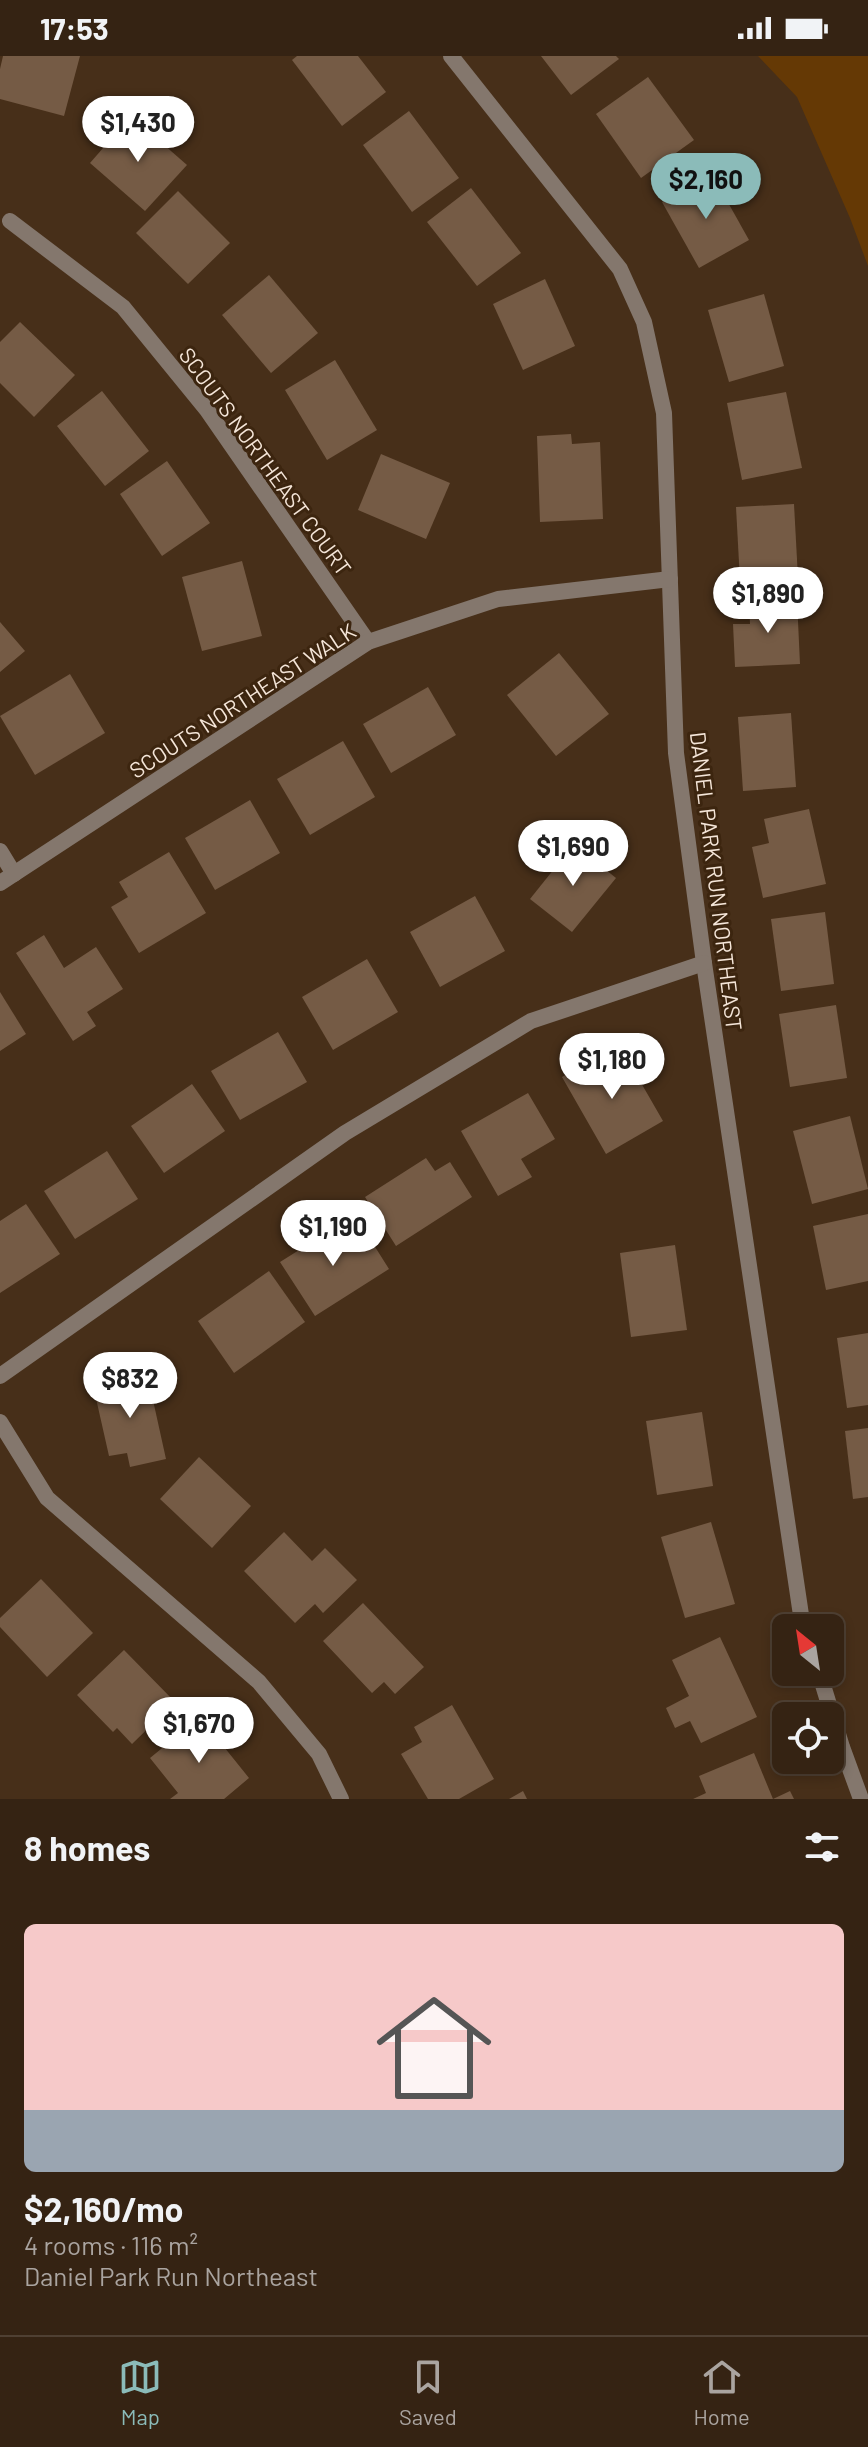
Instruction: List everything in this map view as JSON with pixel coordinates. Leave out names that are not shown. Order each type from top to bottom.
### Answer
[{"type":"street","name":"DANIEL PARK RUN NORTHEAST","points":[[451,56],[620,269],[644,322],[664,413],[676,753],[704,963],[802,1614]]},
{"type":"street","name":"SCOUTS NORTHEAST COURT","points":[[10,221],[123,307],[207,410],[368,642]]},
{"type":"street","name":"SCOUTS NORTHEAST WALK","points":[[7,879],[368,642],[498,599],[670,579]]},
{"type":"street","points":[[0,851],[7,879]]},
{"type":"street","points":[[0,1376],[345,1133],[531,1021],[704,963]]},
{"type":"street","points":[[0,1422],[47,1498],[259,1682],[319,1754],[341,1799]]},
{"type":"street","points":[[823,1686],[861,1799]]},
{"type":"shaded area","points":[[758,56],[868,56],[868,266],[797,97]]},
{"type":"building","points":[[3,56],[80,56],[64,116],[0,99]]},
{"type":"building","points":[[297,56],[358,56],[386,92],[342,126],[292,60]]},
{"type":"building","points":[[541,56],[616,56],[619,59],[571,95]]},
{"type":"building","points":[[648,77],[694,140],[641,178],[596,114]]},
{"type":"building","points":[[409,111],[459,178],[412,212],[363,145]]},
{"type":"building","points":[[131,116],[187,165],[145,211],[90,163]]},
{"type":"building","points":[[712,174],[749,240],[699,268],[662,202]]},
{"type":"building","points":[[471,188],[521,253],[477,286],[427,222]]},
{"type":"building","points":[[178,191],[230,243],[188,284],[136,233]]},
{"type":"building","points":[[269,275],[318,333],[271,373],[222,315]]},
{"type":"building","points":[[545,279],[575,346],[523,370],[493,304]]},
{"type":"building","points":[[764,294],[784,366],[729,382],[708,310]]},
{"type":"building","points":[[20,322],[75,375],[34,417],[0,383],[0,342]]},
{"type":"building","points":[[335,360],[377,430],[327,460],[285,390]]},
{"type":"building","points":[[102,391],[149,451],[105,486],[57,426]]},
{"type":"building","points":[[786,392],[802,468],[742,480],[727,403]]},
{"type":"building","points":[[571,434],[572,444],[600,442],[603,519],[540,522],[537,436]]},
{"type":"building","points":[[381,454],[450,483],[426,539],[358,510]]},
{"type":"building","points":[[167,461],[210,523],[162,556],[120,494]]},
{"type":"building","points":[[794,504],[798,578],[740,581],[736,507]]},
{"type":"building","points":[[242,561],[262,636],[202,651],[182,577]]},
{"type":"building","points":[[797,600],[800,664],[735,667],[733,624],[750,624],[749,602]]},
{"type":"building","points":[[0,622],[25,651],[0,672]]},
{"type":"building","points":[[559,653],[609,714],[556,756],[507,695]]},
{"type":"building","points":[[70,674],[105,733],[35,775],[0,716]]},
{"type":"building","points":[[428,687],[456,735],[391,773],[363,724]]},
{"type":"building","points":[[791,713],[796,787],[743,791],[738,717]]},
{"type":"building","points":[[343,741],[375,797],[310,835],[277,779]]},
{"type":"building","points":[[250,800],[280,853],[215,890],[185,838]]},
{"type":"building","points":[[809,809],[826,884],[763,898],[752,847],[769,843],[764,819]]},
{"type":"building","points":[[574,844],[616,878],[572,932],[530,899]]},
{"type":"building","points":[[169,852],[206,913],[139,953],[111,907],[128,897],[119,882]]},
{"type":"building","points":[[475,896],[505,951],[440,987],[410,932]]},
{"type":"building","points":[[825,912],[834,984],[781,991],[771,919]]},
{"type":"building","points":[[44,935],[64,968],[96,947],[123,989],[87,1012],[96,1026],[73,1041],[16,953]]},
{"type":"building","points":[[367,959],[398,1012],[333,1050],[302,997]]},
{"type":"building","points":[[0,992],[26,1034],[0,1051]]},
{"type":"building","points":[[836,1005],[847,1078],[790,1087],[779,1014]]},
{"type":"building","points":[[278,1032],[307,1082],[240,1120],[211,1071]]},
{"type":"building","points":[[625,1055],[663,1121],[606,1154],[562,1077],[598,1056],[604,1067]]},
{"type":"building","points":[[192,1084],[225,1131],[164,1173],[131,1126]]},
{"type":"building","points":[[528,1093],[555,1139],[521,1159],[532,1177],[498,1196],[461,1131]]},
{"type":"building","points":[[850,1116],[868,1189],[812,1204],[793,1131]]},
{"type":"building","points":[[107,1151],[138,1199],[75,1239],[44,1191]]},
{"type":"building","points":[[426,1158],[435,1171],[450,1162],[472,1197],[396,1246],[365,1197]]},
{"type":"building","points":[[26,1204],[60,1254],[0,1293],[0,1221]]},
{"type":"building","points":[[868,1214],[868,1281],[826,1290],[813,1226]]},
{"type":"building","points":[[339,1225],[349,1242],[365,1231],[389,1269],[315,1316],[280,1262]]},
{"type":"building","points":[[675,1245],[687,1330],[631,1337],[620,1253]]},
{"type":"building","points":[[269,1271],[305,1322],[234,1373],[198,1321]]},
{"type":"building","points":[[868,1333],[868,1405],[847,1408],[837,1338]]},
{"type":"building","points":[[147,1373],[166,1459],[130,1467],[127,1453],[109,1456],[93,1385]]},
{"type":"building","points":[[702,1412],[713,1486],[657,1495],[646,1421]]},
{"type":"building","points":[[868,1428],[868,1497],[853,1499],[845,1431]]},
{"type":"building","points":[[199,1457],[251,1506],[212,1548],[160,1499]]},
{"type":"building","points":[[711,1522],[735,1604],[685,1618],[661,1537]]},
{"type":"building","points":[[284,1532],[312,1561],[325,1548],[357,1580],[323,1613],[315,1604],[295,1623],[244,1571]]},
{"type":"building","points":[[41,1579],[93,1633],[47,1677],[0,1627],[0,1618]]},
{"type":"building","points":[[363,1603],[424,1667],[395,1694],[384,1682],[372,1693],[323,1641]]},
{"type":"building","points":[[720,1637],[757,1717],[701,1743],[690,1721],[675,1728],[666,1708],[689,1696],[672,1660]]},
{"type":"building","points":[[124,1650],[175,1702],[132,1744],[117,1728],[113,1732],[77,1695]]},
{"type":"building","points":[[452,1705],[494,1779],[459,1799],[428,1799],[401,1754],[422,1742],[414,1727]]},
{"type":"building","points":[[200,1717],[249,1778],[224,1799],[170,1799],[178,1793],[150,1758]]},
{"type":"building","points":[[754,1753],[773,1799],[693,1799],[706,1793],[699,1776]]},
{"type":"building","points":[[523,1791],[527,1799],[509,1799]]},
{"type":"building","points":[[790,1791],[794,1799],[773,1799]]}]
